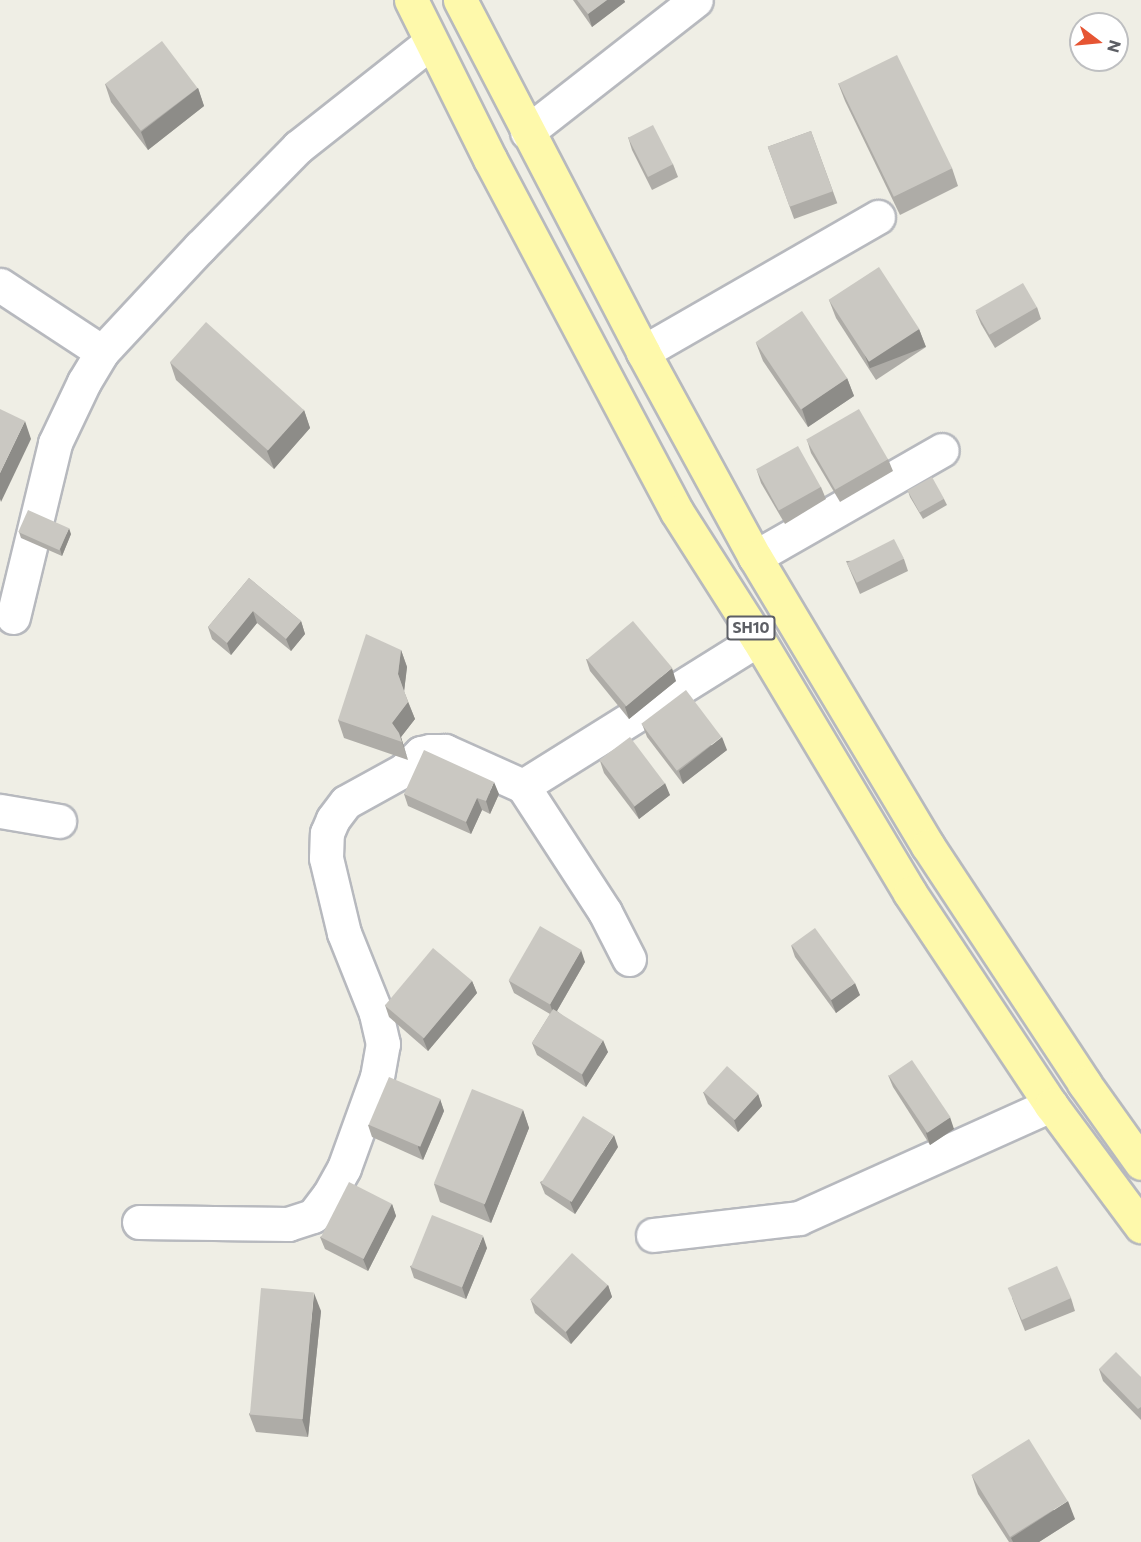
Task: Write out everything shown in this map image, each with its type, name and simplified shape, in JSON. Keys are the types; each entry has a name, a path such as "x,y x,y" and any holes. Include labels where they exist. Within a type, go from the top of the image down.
{"main road":[{"name":"SH10","path":"411,0 601,372 676,512 758,639 910,893 1051,1104 1141,1226"},
{"name":"SH10","path":"460,0 642,352 755,556 928,846 1084,1083 1141,1162"}],"street":[{"path":"527,132 696,0"},
{"path":"13,616 55,443 84,382 102,352 297,147 431,42"},
{"path":"642,352 878,217"},
{"path":"0,285 102,352"},
{"path":"755,556 942,450"},
{"path":"523,786 758,639"},
{"path":"139,1222 288,1224 313,1216 329,1195 344,1168 377,1077 383,1044 376,1013 344,933 326,858 327,833 333,819 346,802 404,770 421,753 445,751 523,786 605,912 629,959"},
{"path":"0,811 59,821"},
{"path":"653,1235 799,1218 1051,1104"}],"building":[{"path":"577,0 607,0 588,14"},
{"path":"162,41 198,88 141,131 105,84"},
{"path":"897,55 952,168 894,197 839,83"},
{"path":"653,125 673,164 648,177 628,138"},
{"path":"811,131 833,191 790,207 768,147"},
{"path":"879,267 919,329 869,362 829,300"},
{"path":"1023,283 1037,307 989,335 975,311"},
{"path":"802,311 847,378 801,409 756,342"},
{"path":"206,322 304,410 268,450 170,362"},
{"path":"0,409 25,421 0,473"},
{"path":"859,409 888,459 835,490 806,440"},
{"path":"798,446 821,487 779,510 756,469"},
{"path":"932,477 944,499 920,512 908,491"},
{"path":"28,510 69,528 59,550 18,532"},
{"path":"894,539 904,559 857,583 847,563"},
{"path":"249,578 301,621 286,639 253,611 227,643 208,627"},
{"path":"633,621 672,668 626,706 587,660"},
{"path":"366,634 401,650 398,674 408,702 392,723 402,742 338,720"},
{"path":"686,690 722,737 677,771 641,724"},
{"path":"630,737 665,783 635,806 600,760"},
{"path":"424,750 494,782 486,801 477,798 466,822 404,794"},
{"path":"540,926 582,950 550,1005 509,981"},
{"path":"815,928 855,983 832,1000 792,945"},
{"path":"433,948 472,981 424,1038 385,1005"},
{"path":"553,1009 603,1040 582,1074 532,1043"},
{"path":"912,1060 951,1117 927,1133 889,1076"},
{"path":"727,1066 758,1094 735,1120 704,1092"},
{"path":"389,1077 441,1099 420,1147 369,1125"},
{"path":"472,1089 523,1110 485,1204 434,1184"},
{"path":"583,1116 614,1135 572,1202 541,1183"},
{"path":"349,1182 392,1204 364,1259 321,1237"},
{"path":"432,1215 483,1236 462,1288 411,1267"},
{"path":"572,1253 608,1285 566,1332 530,1300"},
{"path":"1057,1266 1071,1298 1022,1320 1008,1288"},
{"path":"261,1288 314,1293 303,1419 250,1415"},
{"path":"1116,1352 1141,1377 1141,1407 1138,1409 1099,1369"},
{"path":"1029,1439 1068,1501 1010,1537 971,1475"}]}
